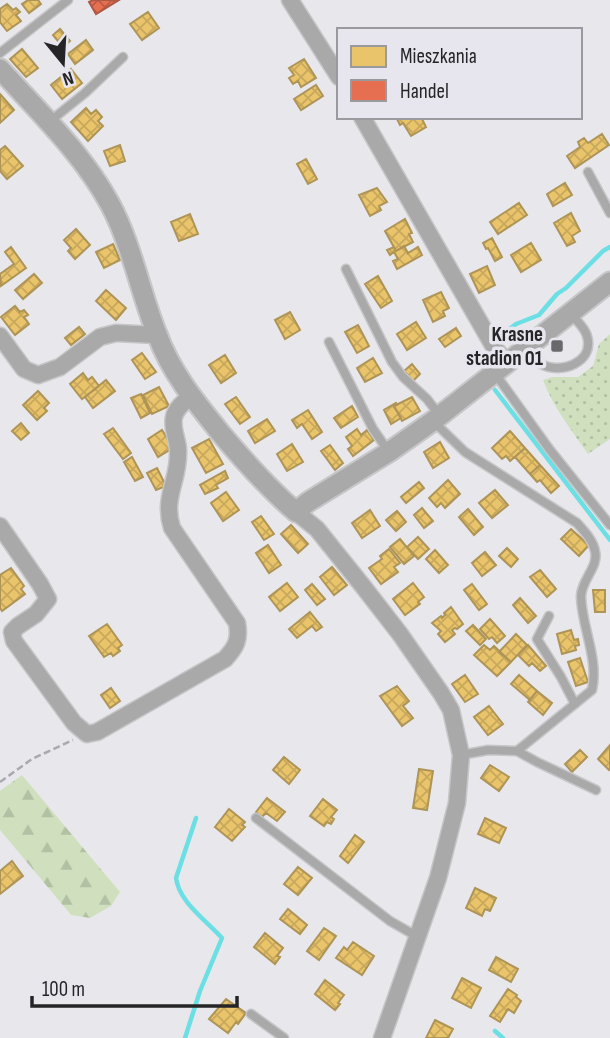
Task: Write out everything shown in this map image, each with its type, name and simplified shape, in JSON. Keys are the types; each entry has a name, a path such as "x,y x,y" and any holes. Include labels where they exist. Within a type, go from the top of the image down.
{"street":[{"path":"290,0 337,74"},
{"path":"0,69 94,177 111,206 157,335 191,396 259,478 317,529 400,634 451,710 461,755 457,803 438,878 382,1038"},
{"path":"363,119 494,347 501,369"},
{"path":"296,512 437,419 610,282"},
{"path":"0,336 24,369 38,375 60,367 100,337 116,333 157,335"},
{"path":"0,526 40,583 48,599 36,614 12,632 14,641 74,723 87,734 97,732 225,659 234,650 237,641 237,623 172,528 168,515 178,450 173,418 177,408 191,396"}],"lane":[{"path":"0,53 68,0"},
{"path":"48,122 85,93 123,57"},
{"path":"588,172 610,213"},
{"path":"346,269 392,362 402,377 427,399 437,419 465,452 577,523 595,549 596,561 581,594 593,661 592,690 517,751"},
{"path":"525,349 541,364 552,367 572,366 583,359 587,352 587,336 570,314"},
{"path":"329,342 373,429 389,452"},
{"path":"501,369 550,450 610,526"},
{"path":"548,616 537,639 575,704"},
{"path":"461,755 488,750 517,751 596,790"},
{"path":"256,818 390,921 418,937"},
{"path":"251,1014 284,1038"}],"path":[{"path":"0,782 33,759 87,734"}],"green space":[{"path":"610,334 610,439 588,454 557,409 543,380 552,377 578,377 593,366 599,344"},
{"path":"22,775 120,892 111,906 90,918 71,915 0,830 0,791"}],"building: Mieszkania":[{"path":"28,0 38,0 41,4 29,13 22,4"},
{"path":"7,4 20,12 16,15 21,21 7,31 0,22 0,9"},
{"path":"148,12 159,28 142,40 130,24"},
{"path":"60,29 70,41 63,47 53,35"},
{"path":"86,40 93,50 75,64 68,54"},
{"path":"22,49 38,68 26,77 10,59"},
{"path":"304,59 316,78 301,87 298,81 293,84 289,78 294,75 289,68"},
{"path":"71,69 82,83 62,99 51,85"},
{"path":"316,85 323,96 301,110 294,99"},
{"path":"0,94 14,110 0,123"},
{"path":"86,108 91,114 96,110 102,117 98,121 103,126 88,141 71,122"},
{"path":"397,119 422,119 426,127 411,136 403,123 400,125"},
{"path":"602,134 609,145 575,168 567,156 580,147 578,142 584,138 588,143"},
{"path":"120,145 125,161 110,166 104,151"},
{"path":"5,146 23,166 7,179 0,171 0,150"},
{"path":"306,159 317,179 308,184 297,164"},
{"path":"565,183 572,195 553,206 547,194"},
{"path":"377,188 387,202 379,206 381,210 370,216 359,195"},
{"path":"519,203 527,215 498,234 490,222"},
{"path":"571,213 580,231 572,236 575,242 567,246 554,223"},
{"path":"190,214 198,234 179,241 171,222"},
{"path":"405,219 413,242 396,251 385,231"},
{"path":"76,229 90,245 75,259 64,240"},
{"path":"492,238 502,257 495,261 483,243"},
{"path":"531,243 541,260 521,272 511,255"},
{"path":"113,244 120,260 104,268 96,252"},
{"path":"404,246 408,253 418,247 422,255 397,269 393,261 398,259 394,252 390,255 387,250 394,247 396,251"},
{"path":"11,247 26,268 1,286 0,274 14,264 5,252"},
{"path":"487,266 495,285 479,293 470,274"},
{"path":"34,274 42,283 23,299 15,290"},
{"path":"378,276 392,301 381,308 365,284"},
{"path":"106,290 126,308 116,320 96,301"},
{"path":"441,292 449,308 443,311 445,316 433,322 423,300"},
{"path":"15,306 28,315 24,317 29,324 15,335 1,317"},
{"path":"290,312 300,330 285,339 275,320"},
{"path":"416,322 426,338 407,350 397,334"},
{"path":"358,325 369,346 357,353 345,332"},
{"path":"79,327 85,334 71,345 65,338"},
{"path":"456,328 461,336 445,347 439,339"},
{"path":"142,353 156,372 145,379 132,360"},
{"path":"225,355 236,373 221,383 209,365"},
{"path":"373,358 382,373 365,382 357,368"},
{"path":"412,364 420,374 413,381 404,371"},
{"path":"83,373 88,380 92,377 99,386 82,399 70,384"},
{"path":"106,380 115,391 93,408 85,397"},
{"path":"159,387 169,406 152,414 143,395"},
{"path":"38,391 49,403 44,408 47,411 37,420 23,405"},
{"path":"141,394 150,413 141,418 131,398"},
{"path":"236,397 250,417 240,424 225,404"},
{"path":"412,397 420,411 402,421 394,406"},
{"path":"396,403 394,406 401,418 391,424 384,410"},
{"path":"352,406 358,417 341,428 334,418"},
{"path":"308,410 322,432 312,439 302,424 297,428 292,420"},
{"path":"267,419 275,431 255,443 248,431"},
{"path":"21,423 29,433 21,440 12,431"},
{"path":"113,428 131,453 123,459 104,434"},
{"path":"357,429 361,435 367,430 374,440 353,456 348,449 352,446 346,437"},
{"path":"162,430 173,448 158,457 148,439"},
{"path":"510,431 525,448 510,461 506,456 502,459 492,448"},
{"path":"209,439 223,464 206,473 192,448"},
{"path":"440,442 449,458 433,468 424,452"},
{"path":"292,444 303,462 287,471 277,454"},
{"path":"330,445 343,463 335,470 321,451"},
{"path":"525,448 540,465 530,474 515,457"},
{"path":"132,457 143,477 135,481 124,462"},
{"path":"540,465 559,486 551,493 540,480 537,482 530,474"},
{"path":"157,468 166,486 156,490 147,473"},
{"path":"225,471 228,478 216,485 218,488 205,494 200,485"},
{"path":"448,480 460,494 445,508 441,503 437,507 429,498"},
{"path":"419,482 424,488 406,503 401,497"},
{"path":"495,490 508,505 492,518 479,503"},
{"path":"226,492 239,510 223,521 211,503"},
{"path":"422,508 433,521 424,528 414,515"},
{"path":"468,509 483,527 474,535 459,517"},
{"path":"370,510 380,526 362,538 352,523"},
{"path":"397,511 406,522 396,531 386,520"},
{"path":"261,516 274,534 264,540 252,522"},
{"path":"291,525 308,544 298,553 281,534"},
{"path":"571,529 589,545 579,556 561,539"},
{"path":"418,537 429,549 418,559 407,547"},
{"path":"400,539 414,556 404,564 390,547"},
{"path":"268,545 281,565 269,573 256,553"},
{"path":"507,548 518,559 511,567 499,556"},
{"path":"389,549 400,563 394,567 398,572 381,584 369,568 382,559 380,556"},
{"path":"435,550 448,565 439,573 426,559"},
{"path":"485,552 496,565 482,576 472,563"},
{"path":"332,567 347,585 334,595 320,577"},
{"path":"11,568 24,586 21,589 25,594 2,611 0,575"},
{"path":"540,570 556,589 547,597 530,577"},
{"path":"287,583 298,597 280,611 269,597"},
{"path":"413,583 424,597 418,602 420,604 405,615 393,599"},
{"path":"312,584 325,599 317,605 305,590"},
{"path":"472,584 487,604 479,610 464,590"},
{"path":"593,590 605,590 605,612 595,612"},
{"path":"520,598 536,616 528,623 513,605"},
{"path":"451,607 463,624 452,630 455,634 445,642 438,634 441,631 432,623 441,616 442,618"},
{"path":"310,612 322,627 316,631 312,626 297,638 289,629"},
{"path":"490,619 505,636 497,643 480,629"},
{"path":"107,624 122,645 118,648 120,651 113,656 111,653 104,657 89,636"},
{"path":"473,625 486,639 480,645 466,631"},
{"path":"571,630 579,645 575,646 576,650 562,654 557,634"},
{"path":"516,634 527,645 511,662 499,652"},
{"path":"484,645 490,650 494,646 511,662 497,676 474,655"},
{"path":"528,645 546,666 540,671 532,663 529,666 518,655"},
{"path":"580,658 588,682 576,686 568,662"},
{"path":"465,675 478,694 465,702 452,684"},
{"path":"519,675 537,691 530,700 511,684"},
{"path":"397,686 409,701 403,706 413,718 402,726 380,696"},
{"path":"111,688 120,701 110,708 101,695"},
{"path":"537,691 552,703 543,715 528,702"},
{"path":"489,706 503,724 488,735 474,717"},
{"path":"610,745 610,769 609,770 598,759"},
{"path":"580,750 587,757 572,772 565,764"},
{"path":"284,757 300,770 289,784 273,770"},
{"path":"490,765 509,777 499,791 481,778"},
{"path":"419,769 433,771 427,810 413,808"},
{"path":"267,798 285,812 277,821 266,813 262,817 256,812"},
{"path":"323,799 337,810 331,817 334,819 331,824 327,822 324,826 310,816"},
{"path":"229,809 245,822 242,825 245,827 232,841 215,827"},
{"path":"485,818 506,828 499,843 478,834"},
{"path":"355,835 364,842 348,863 340,856"},
{"path":"12,861 23,876 0,894 0,871"},
{"path":"298,867 312,878 298,895 284,884"},
{"path":"475,888 496,898 490,911 485,909 482,916 466,908"},
{"path":"288,909 307,925 300,934 280,919"},
{"path":"324,928 336,936 319,960 307,951"},
{"path":"265,933 283,948 275,964 254,947"},
{"path":"353,942 374,956 362,975 336,958 344,947 347,950"},
{"path":"496,957 518,969 511,982 489,970"},
{"path":"462,978 481,988 471,1008 452,998"},
{"path":"325,980 344,995 335,1010 315,994"},
{"path":"508,989 521,1001 514,1013 508,1009 500,1022 490,1016"},
{"path":"226,999 246,1013 228,1033 209,1019"},
{"path":"435,1020 453,1029 448,1038 426,1038"}],"building: Handel":[{"path":"119,0 96,14 89,2"}],"waterway":[{"path":"499,337 516,324 539,315 557,294 610,247"},
{"path":"485,354 485,367"},
{"path":"495,390 610,540"},
{"path":"185,1038 200,991 222,938 188,903 176,878 196,818"},
{"path":"495,1031 503,1038"}],"place":[{"name":"Krasne stadion 01","path":"557,346"}]}
